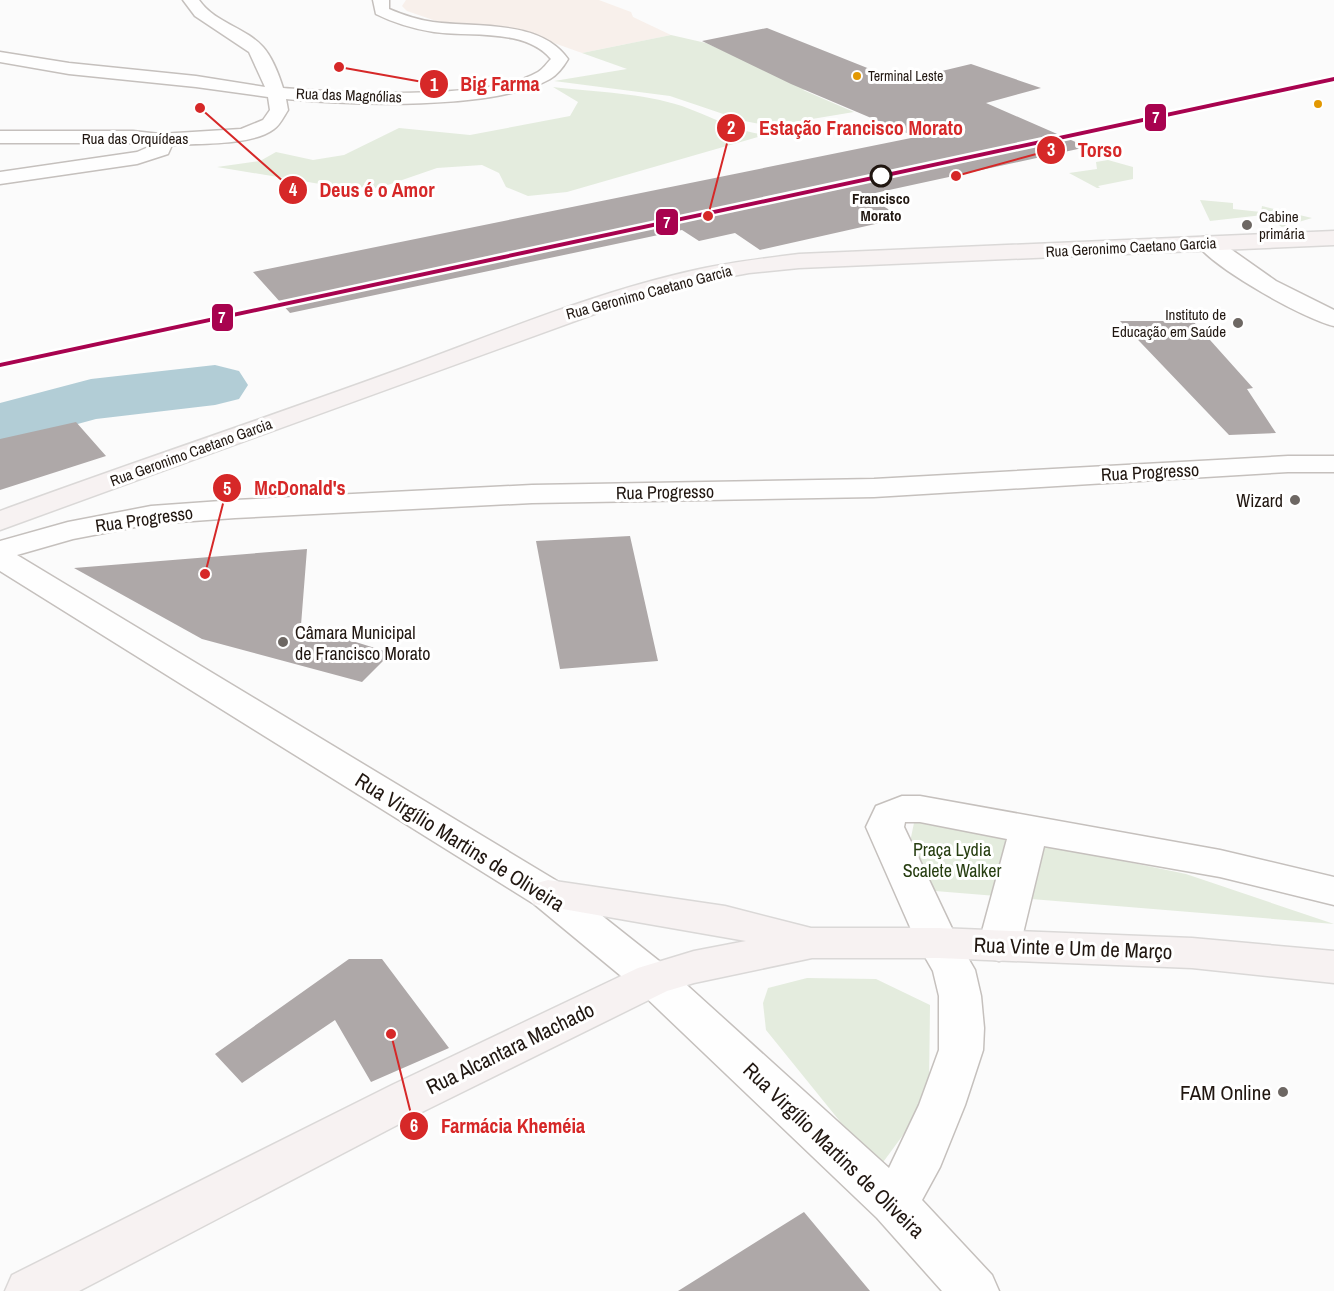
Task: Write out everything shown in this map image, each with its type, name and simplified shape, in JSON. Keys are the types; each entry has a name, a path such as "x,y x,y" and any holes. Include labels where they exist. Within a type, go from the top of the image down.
{"main road":[{"name":"Rua Geronimo Caetano Garcia","path":"0,521 412,373 573,312 641,291 738,268 799,261 1334,238"},
{"path":"548,894 725,921 812,943"},
{"name":"Rua Vinte e Um de Março","path":"812,943 938,943 1192,953 1334,967"},
{"name":"Rua Alcantara Machado","path":"30,1291 408,1098 653,979 694,967 812,943"}],"street":[{"path":"191,0 200,13 256,49 272,76 276,93"},
{"name":"Rua das Magnólias","path":"0,57 101,74 187,80 276,93 400,97 447,96 526,85 558,67 560,59 556,52 536,40 410,22 381,11 381,0"},
{"name":"Rua das Orquídeas","path":"0,137 133,137 160,140 241,135 260,130 270,124 279,110 276,93"},
{"path":"0,178 145,156 161,150 163,145 160,140"},
{"path":"1207,243 1263,285 1334,319"},
{"name":"Rua Progresso","path":"0,551 68,531 152,515 235,509 532,494 874,488 1288,464 1334,465"},
{"name":"Rua Virgílio Martins de Oliveira","path":"0,558 548,894 653,979 894,1203 974,1291"},
{"path":"894,1203 916,1167 942,1105 961,1050 960,996 954,970 938,943 885,827 889,814 902,809 920,809 1197,859 1288,878 1334,891"},
{"path":"999,945 1029,830"}],"shaded area":[{"path":"406,0 599,0 631,12 633,17 671,35 582,53 537,37 474,25 442,23 407,11 402,6"}],"green space":[{"path":"671,35 706,43 854,112 766,125 744,121 670,96 554,81 627,69 582,53"},
{"path":"553,87 667,102 733,127 765,135 567,192 528,196 506,187 499,173 482,165 437,168 379,188 338,187 217,167 260,161 276,152 313,160 344,155 399,128 470,135 570,116 578,102"},
{"path":"1108,160 1133,167 1133,179 1097,188 1069,173 1097,169 1096,162"},
{"path":"1200,200 1233,203 1233,209 1261,212 1262,206 1312,218 1282,227 1263,215 1210,221"},
{"name":"Praça Lydia Scalete Walker","path":"915,818 1186,874 1334,924 935,891 907,857"},
{"path":"807,978 876,979 930,1005 929,1085 906,1131 881,1165 855,1140 766,1030 763,1003 768,988"}],"building":[{"path":"767,28 900,81 971,64 1041,88 986,103 1087,147 866,195 902,218 760,250 735,233 699,241 682,230 290,313 253,272 916,137 791,84 702,41"},
{"path":"1120,321 1193,321 1253,388 1247,389 1276,433 1229,435"},
{"path":"76,422 106,456 0,490 0,439"},
{"path":"630,536 658,661 560,669 536,541"},
{"path":"307,549 301,625 391,653 362,682 202,639 74,568"},
{"path":"349,959 382,959 449,1048 371,1082 335,1020 242,1083 215,1054"},
{"path":"804,1212 870,1291 678,1291"}],"waterway":[{"path":"0,424 91,399 215,385"}],"transit line":[{"name":"7","path":"0,365 1334,79"}],"place":[{"name":"Big Farma","path":"339,67"},
{"name":"Terminal Leste","path":"857,76"},
{"name":"Deus é o Amor","path":"200,108"},
{"name":"Francisco Morato","path":"881,176"},
{"name":"Torso","path":"956,176"},
{"name":"Estação Francisco Morato","path":"708,216"},
{"name":"Cabine primária","path":"1247,225"},
{"name":"Instituto de Educação em Saúde","path":"1238,323"},
{"name":"Wizard","path":"1295,500"},
{"name":"McDonald's","path":"205,574"},
{"name":"Câmara Municipal de Francisco Morato","path":"283,642"},
{"name":"Farmácia Kheméia","path":"391,1034"},
{"name":"FAM Online","path":"1283,1092"}]}
